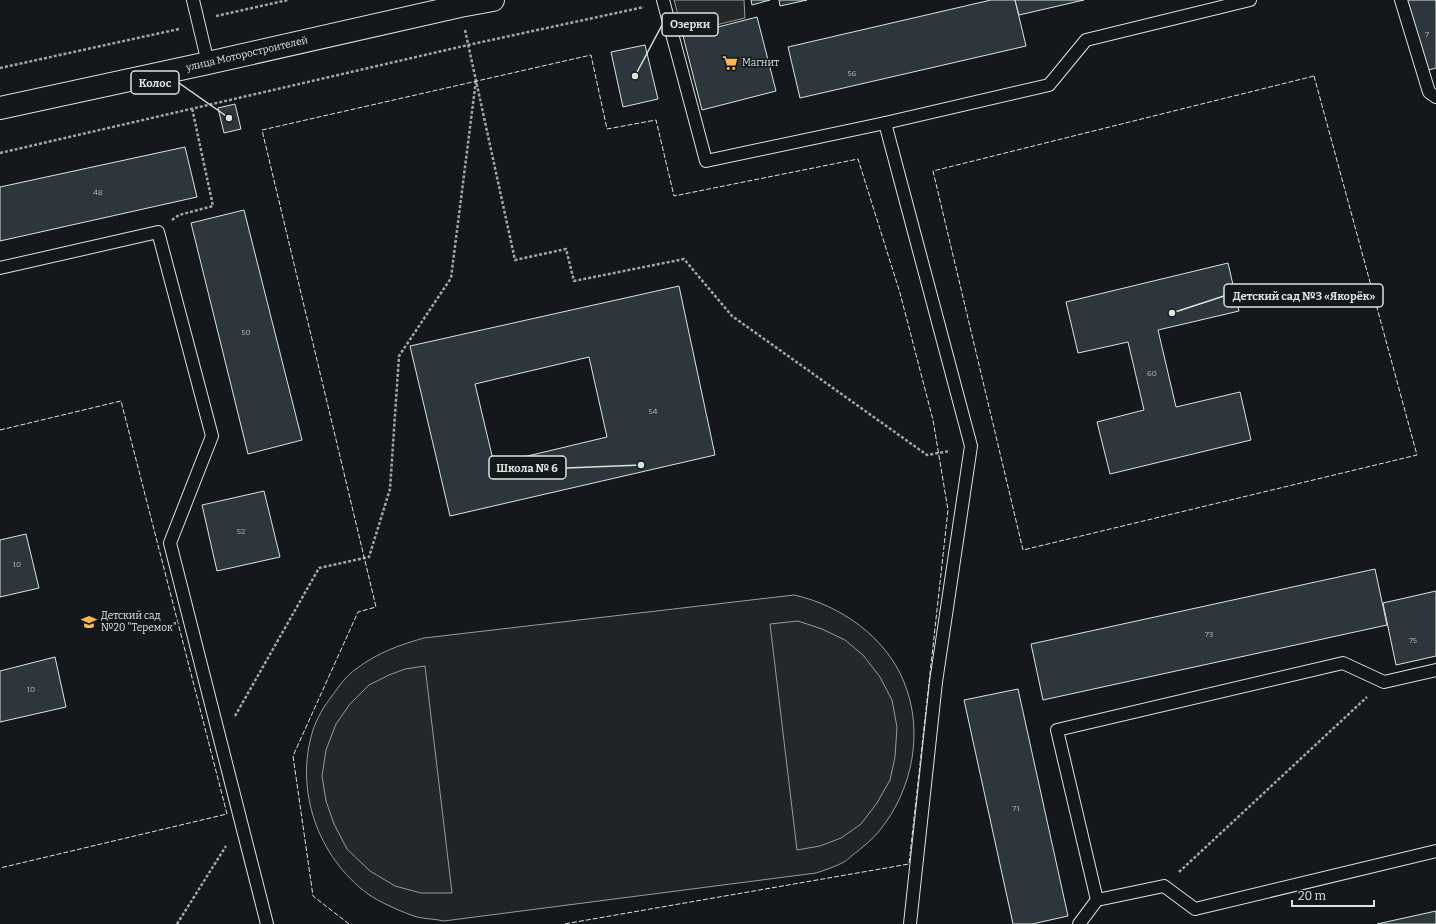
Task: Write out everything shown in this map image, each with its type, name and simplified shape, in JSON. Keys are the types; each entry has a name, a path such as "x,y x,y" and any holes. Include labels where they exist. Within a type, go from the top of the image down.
{"street":[{"name":"улица Моторостроителей","path":"0,108 490,0"}],"lane":[{"path":"193,0 208,63"},
{"path":"663,1 706,161 885,123 1050,85 1086,40 1250,0"},
{"path":"1402,0 1429,92 1436,97"},
{"path":"885,123 971,446 936,682 910,924"},
{"path":"0,268 158,232 212,436 170,543 267,924"},
{"path":"1097,900 1057,730 1343,663 1384,682 1436,670"},
{"path":"1079,924 1097,900 1164,886 1195,909 1436,851"}],"path":[{"path":"0,68 288,0"},
{"path":"0,153 663,1"},
{"path":"468,45 515,260 566,249 574,281 684,260 732,316 927,455 971,446"},
{"path":"234,718 319,568 368,557 390,489 399,356 451,278 476,80"},
{"path":"158,232 178,214 213,206 192,108"},
{"path":"1164,886 1384,682"},
{"path":"177,924 241,822"}],"shaded area":[{"path":"674,0 744,0 745,18 683,33"},
{"path":"794,595 828,606 860,625 886,651 896,666 904,682 910,701 914,740 912,759 900,796 891,814 878,833 844,862 816,873 444,921 417,917 405,913 368,894 351,879 336,861 324,842 315,821 309,799 307,776 308,753 313,730 324,708 346,678 364,663 380,654 424,638"},
{"path":"798,621 822,629 845,640 863,655 880,677 892,700 897,727 895,757 890,780 877,803 861,824 841,838 820,846 797,850 770,624"},
{"path":"425,666 452,893 421,893 395,886 370,871 347,849 334,824 326,801 322,776 326,750 336,724 350,704 369,685 405,669"}],"building":[{"path":"751,0 770,0 752,5"},
{"path":"779,0 807,0 780,6"},
{"path":"991,0 1015,0 1026,46 800,98 788,47"},
{"path":"1015,0 1084,0 1019,15"},
{"path":"1406,0 1436,0 1436,68 1428,70"},
{"name":"Магнит","path":"757,17 776,91 702,110 683,36"},
{"path":"645,45 658,99 623,107 611,52"},
{"path":"235,104 241,129 224,133 218,108"},
{"path":"185,147 197,197 0,241 0,187"},
{"path":"244,210 302,440 248,454 191,223"},
{"path":"1228,263 1239,311 1158,330 1176,407 1240,392 1251,440 1110,474 1097,422 1144,410 1128,342 1078,353 1066,302"},
{"path":"679,286 715,455 450,516 410,346","holes":["589,357 607,437 494,464 475,384"]},
{"path":"264,491 280,557 217,571 202,505"},
{"path":"26,534 39,588 0,597 0,540"},
{"path":"1375,569 1387,625 1043,700 1031,644"},
{"path":"1436,591 1436,656 1396,665 1383,603"},
{"path":"55,657 66,707 0,722 0,671"},
{"path":"1018,689 1068,916 1032,924 1013,924 964,700"},
{"path":"1436,911 1436,924 1377,924"}],"fence":[{"path":"349,924 313,896 293,756 358,612 376,607 262,130 591,55 607,129 656,120 674,196 858,159 900,293 933,420 948,510 909,864 564,924"},
{"path":"1314,76 1417,455 1023,550 933,171 1314,76"},
{"path":"0,430 121,401 227,814 0,868"}],"place":[{"name":"Магнит","path":"730,63"},
{"name":"Озерки","path":"635,76"},
{"name":"Колос","path":"229,118"},
{"name":"Детский сад №3 «Якорёк»","path":"1172,313"},
{"name":"Школа № 6","path":"641,465"},
{"name":"Детский сад №20 \"Теремок\"","path":"89,622"}]}
